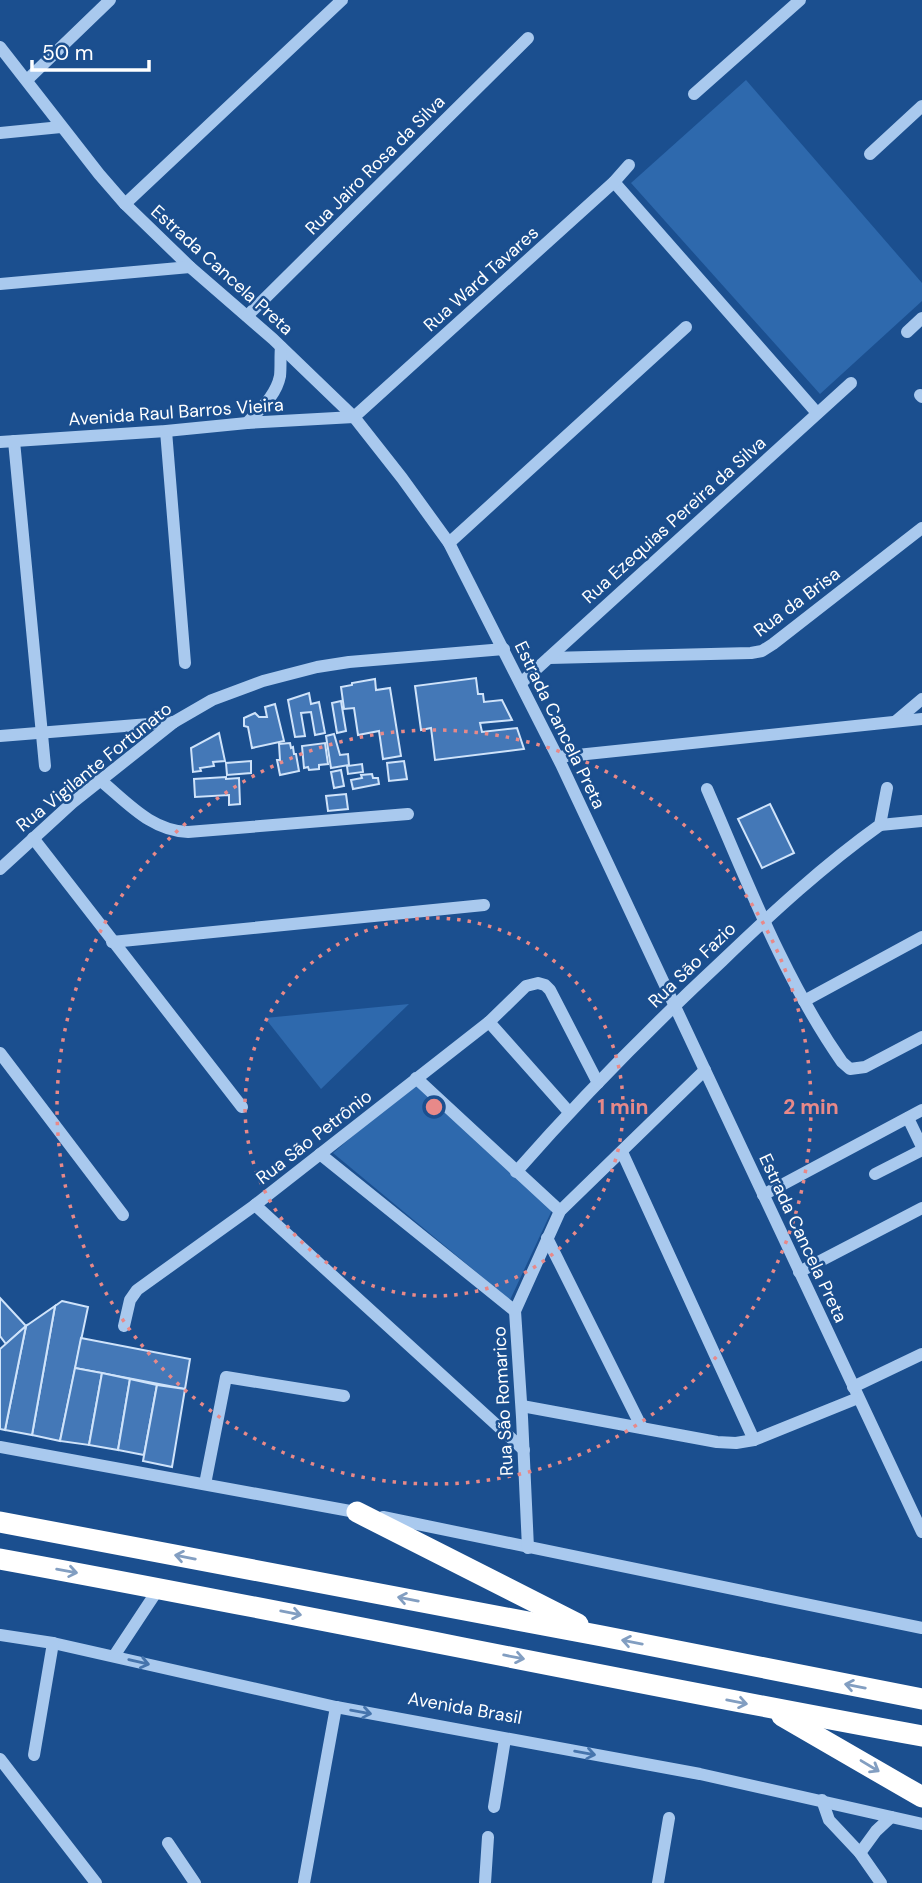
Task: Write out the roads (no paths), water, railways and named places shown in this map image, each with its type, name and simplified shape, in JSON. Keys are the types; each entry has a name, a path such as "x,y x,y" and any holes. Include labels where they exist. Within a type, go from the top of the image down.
{"highway":[{"path":"357,1512 602,1636"},
{"path":"0,1522 922,1699"},
{"path":"0,1559 922,1736"},
{"path":"768,1708 922,1797"}],"street":[{"path":"27,80 110,0"},
{"path":"125,204 342,0"},
{"path":"694,94 800,0"},
{"name":"Rua Jairo Rosa da Silva","path":"247,316 528,38"},
{"name":"Estrada Cancela Preta","path":"0,47 61,127 125,204 190,267 281,346 354,417 397,470 449,543 558,757 922,1532"},
{"path":"870,154 922,106"},
{"path":"0,133 61,127"},
{"name":"Rua Ward Tavares","path":"354,417 614,182 629,165"},
{"path":"614,182 817,413"},
{"path":"0,284 190,267"},
{"path":"907,332 922,318"},
{"path":"449,543 686,327"},
{"path":"247,423 269,400 276,387 280,376 281,346"},
{"name":"Rua Ezequias Pereira da Silva","path":"521,683 851,383"},
{"name":"Avenida Raul Barros Vieira","path":"0,442 354,417"},
{"path":"166,431 185,663"},
{"path":"14,441 45,766"},
{"name":"Rua da Brisa","path":"549,657 762,651 774,645 922,528"},
{"name":"Rua Vigilante Fortunato","path":"0,869 100,780 174,722 212,700 263,681 317,667 504,649"},
{"path":"895,722 922,699"},
{"path":"558,757 922,719"},
{"path":"0,736 174,722"},
{"path":"100,780 152,822 176,832 408,814"},
{"path":"887,788 880,825 922,821"},
{"path":"707,789 764,921 804,1001 838,1056 850,1069 865,1068 922,1037"},
{"name":"Rua São Fazio","path":"516,1172 569,1112 674,1006 764,921 880,825"},
{"path":"33,838 242,1107"},
{"path":"112,942 484,905"},
{"path":"804,1001 922,937"},
{"name":"Rua São Petrônio","path":"124,1326 130,1300 137,1290 255,1205 489,1022 526,986 538,983 550,990 597,1083"},
{"path":"489,1022 569,1112"},
{"path":"0,1054 123,1215"},
{"name":"Rua São Romarico","path":"528,1548 515,1311 560,1211 705,1070"},
{"path":"416,1078 560,1211"},
{"path":"763,1195 922,1110"},
{"path":"875,1174 922,1149 908,1118"},
{"path":"622,1152 754,1440"},
{"path":"320,1154 515,1311"},
{"path":"255,1205 524,1450"},
{"path":"799,1272 922,1208"},
{"path":"547,1238 642,1428"},
{"path":"522,1406 717,1442 736,1443 754,1440 855,1392 922,1354"},
{"path":"205,1485 226,1377 344,1396"},
{"path":"0,1447 357,1512 922,1628"},
{"path":"114,1656 159,1588"},
{"name":"Avenida Brasil","path":"0,1634 114,1656 336,1707 700,1774 922,1824"},
{"path":"34,1755 53,1643"},
{"path":"304,1883 336,1707"},
{"path":"494,1807 505,1738"},
{"path":"0,1759 96,1883"},
{"path":"822,1800 829,1821 860,1853 881,1883"},
{"path":"860,1853 876,1831 891,1817"},
{"path":"658,1883 669,1818"},
{"path":"485,1883 488,1837"},
{"path":"168,1843 195,1883"}]}
